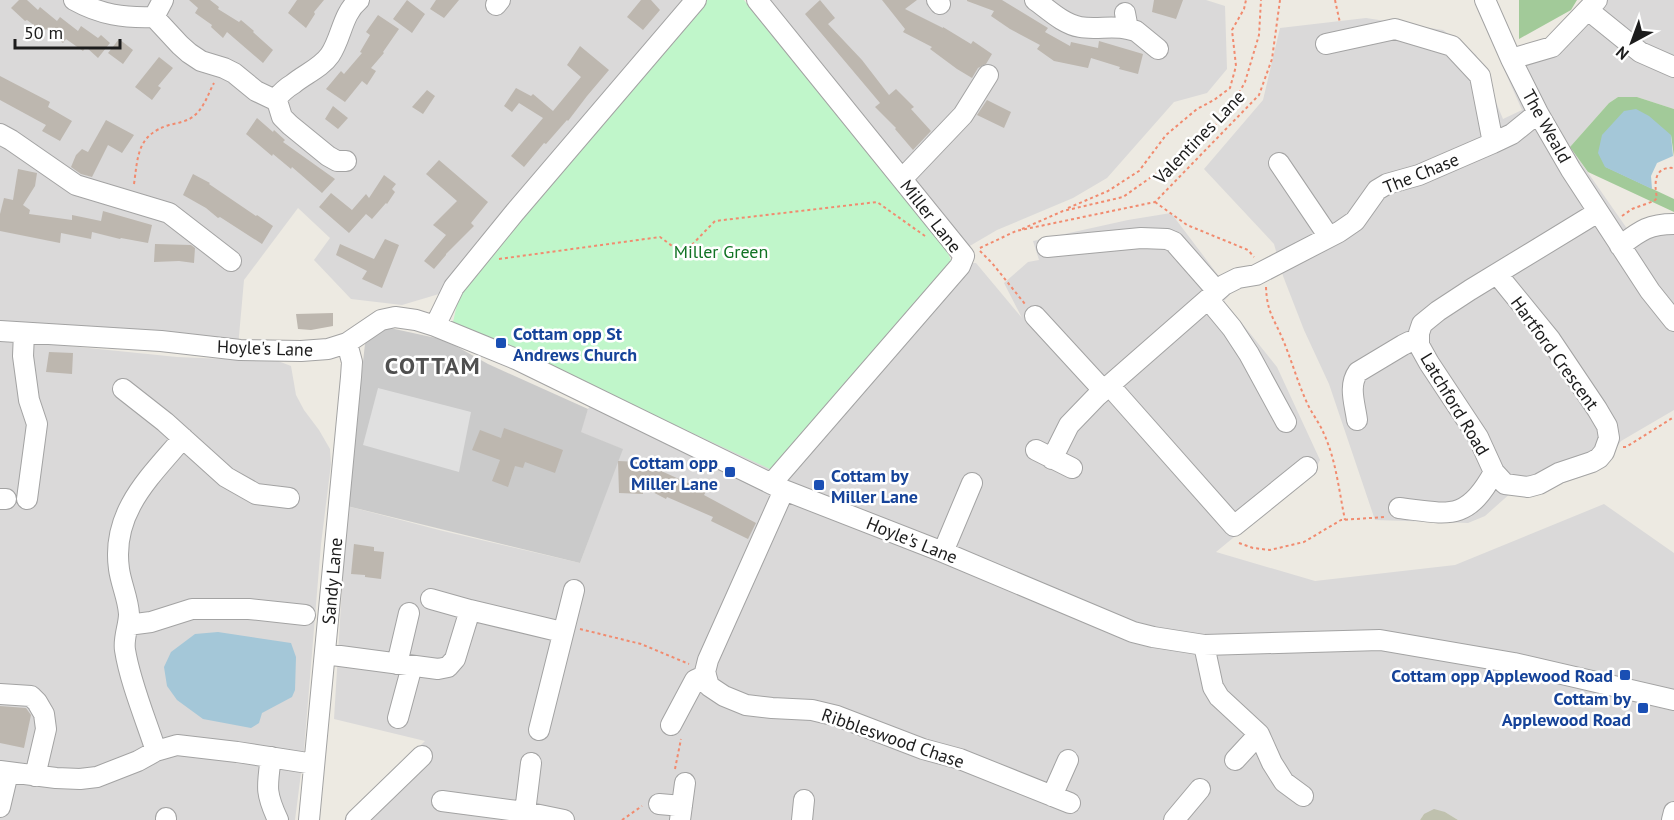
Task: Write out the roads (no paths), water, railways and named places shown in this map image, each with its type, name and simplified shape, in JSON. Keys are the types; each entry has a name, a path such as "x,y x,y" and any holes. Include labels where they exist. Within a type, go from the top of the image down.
{"street":[{"path":"74,0 109,14 130,17 158,8 180,45 189,53 201,61 234,73 255,91 275,100 282,117 290,125 328,156 337,161 346,161"},
{"path":"275,100 290,85 319,67 330,56 338,42 347,14 359,0"},
{"path":"435,326 454,287 696,0"},
{"name":"Miller Lane","path":"757,0 964,256 960,266 777,487"},
{"path":"1035,0 1066,22 1081,27 1120,27 1127,21 1158,49"},
{"name":"The Weald","path":"1485,0 1510,59 1538,112 1620,246 1650,291 1674,321"},
{"path":"1510,59 1552,47 1592,5 1640,52 1674,66"},
{"path":"1335,42 1395,29 1452,46 1480,76 1493,143"},
{"path":"902,179 963,115 988,75"},
{"name":"The Chase","path":"1072,468 1044,454 1106,388 1224,285 1238,278 1256,275 1355,221 1377,190 1387,184 1419,175 1512,134 1538,112"},
{"path":"0,134 76,185 169,213 231,261"},
{"path":"1279,163 1329,237"},
{"name":"Latchford Road","path":"1396,512 1457,512 1479,496 1494,472 1478,437 1419,345 1422,324 1454,300 1497,274 1603,219"},
{"path":"1620,246 1645,228 1660,224 1674,224"},
{"path":"1047,248 1141,238 1167,238 1174,242 1213,295 1249,354 1286,422"},
{"name":"Hartford Crescent","path":"1494,472 1505,484 1528,488 1599,458 1609,438 1607,426 1598,409 1550,339 1497,274"},
{"path":"1035,316 1106,388 1234,526 1307,467"},
{"name":"Hoyle's Lane","path":"0,332 161,341 240,350 301,351 328,349 347,343 381,320 395,317 416,320 518,360 777,487 943,552 1133,632 1204,645 1380,640 1514,663 1674,700"},
{"path":"24,333 23,356 29,400 37,424 27,499"},
{"path":"1357,420 1352,385 1358,372 1403,345 1419,341"},
{"name":"Sandy Lane","path":"309,820 351,377 352,362 347,343"},
{"path":"123,389 226,477 256,494 289,498"},
{"path":"156,751 134,685 125,649 129,614 118,568 118,552 120,530 135,496 183,438"},
{"path":"943,552 972,483"},
{"path":"671,725 694,681 706,672 708,660 777,487"},
{"path":"538,730 574,590"},
{"path":"431,599 470,610 563,628"},
{"path":"128,625 151,622 192,609 249,609 305,615"},
{"path":"325,654 438,669 448,668 456,659 470,610"},
{"path":"398,718 409,613"},
{"path":"1204,645 1213,687 1219,697 1259,734 1272,763 1284,782 1303,796"},
{"name":"Ribbleswood Chase","path":"706,672 709,686 724,696 746,705 812,710 837,716 923,749 960,759 1061,800 1068,760"},
{"path":"0,694 31,696 44,714 46,729 34,776"},
{"path":"1235,760 1259,734"},
{"path":"0,807 4,772 80,779 97,777 138,761 156,751 177,745 314,764"},
{"path":"356,820 422,756"},
{"path":"271,757 268,794 278,820"},
{"path":"525,812 531,763"},
{"path":"659,804 681,813 680,775"},
{"path":"1174,820 1200,789"},
{"path":"802,820 804,800"},
{"path":"442,801 525,812 564,820"},
{"path":"1672,820 1674,812"}],"water":[{"path":"1636,109 1649,116 1671,135 1673,156 1657,163 1651,176 1652,189 1605,167 1598,153 1602,135 1624,111"},
{"path":"218,632 291,643 296,657 295,690 292,697 262,713 259,723 251,728 203,719 177,700 167,686 164,667 171,652 195,634"}],"place":[{"name":"Cottam opp St Andrews Church","path":"501,343"},
{"name":"Cottam opp Miller Lane","path":"730,472"},
{"name":"Cottam by Miller Lane","path":"819,485"},
{"name":"Cottam opp Applewood Road","path":"1625,675"},
{"name":"Cottam by Applewood Road","path":"1643,708"}],"district":[{"name":"COTTAM","path":"433,365"}],"park label":[{"name":"Miller Green","path":"721,251"}]}
